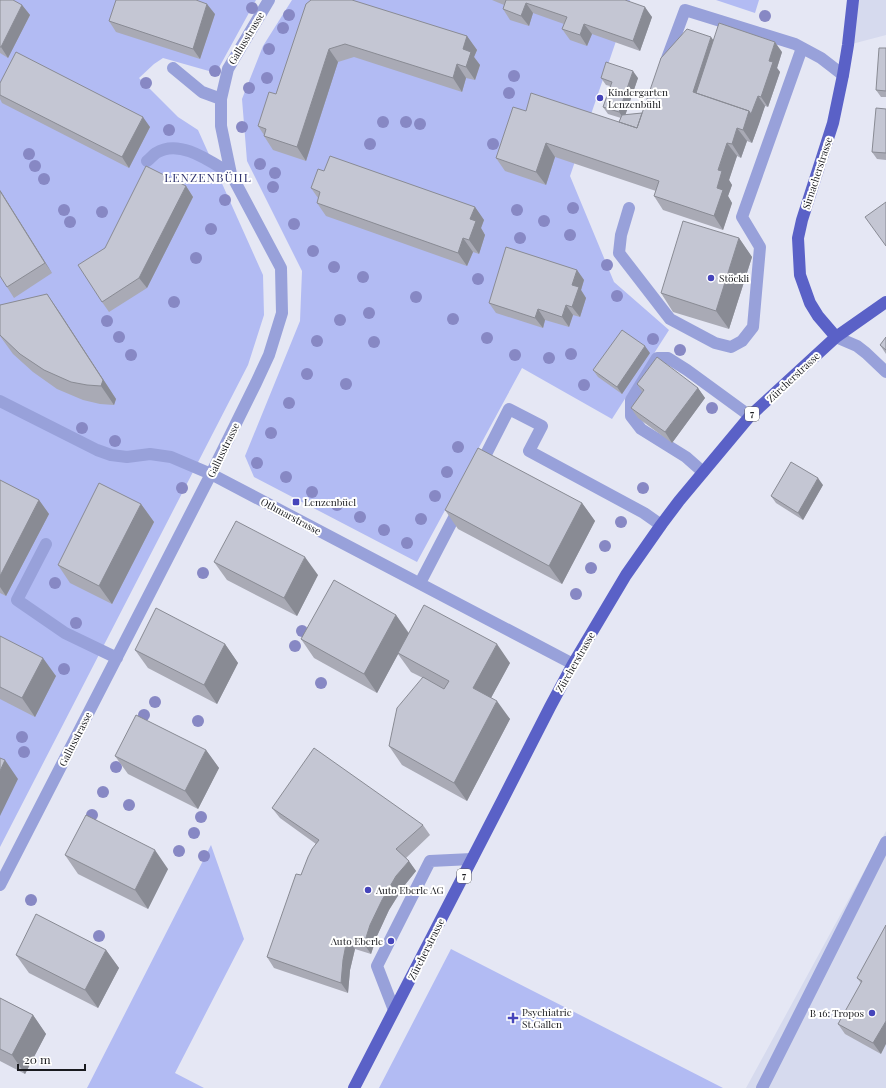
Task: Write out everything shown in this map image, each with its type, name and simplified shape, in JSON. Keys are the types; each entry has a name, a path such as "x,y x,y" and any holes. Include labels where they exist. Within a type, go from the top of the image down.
{"main road":[{"name":"Sirnacherstrasse","path":"836,337 818,316 810,303 800,275 798,238 802,220 832,123 843,75 853,0"},
{"name":"Zürcherstrasse","path":"354,1088 550,707 573,664 626,575 661,525 750,416 836,337 886,302"}],"street":[{"name":"Gallusstrasse","path":"0,885 211,474 269,355 282,313 281,268 230,174 221,126 221,99 228,69 269,0"},
{"path":"663,69 685,10 795,44 821,58 843,75"},
{"path":"630,208 621,235 620,253 670,319 715,343 731,347 742,341 753,327 760,247 742,216 802,48"},
{"path":"173,68 202,92 221,99"},
{"path":"147,161 156,153 166,149 184,149 202,156 230,174"},
{"path":"836,337 857,346 886,372"},
{"path":"703,472 686,457 641,429 631,416 631,400 657,358 668,358 750,416"},
{"name":"Othmarstrasse","path":"0,401 97,450 111,455 127,457 150,454 171,457 211,474 573,664"},
{"path":"477,473 509,409 542,426 529,451 644,513 661,525"},
{"path":"420,583 462,501"},
{"path":"46,544 17,600 65,633 117,658"},
{"path":"762,1088 886,842"},
{"path":"394,1010 377,966 430,861 472,859"}],"shaded area":[{"path":"0,0 256,0 216,73 163,58 139,78 178,117 198,130 263,275 264,315 248,365 0,847"},
{"path":"292,0 630,0 570,176 614,282 669,330 612,419 522,368 417,562 254,477 245,456 300,321 302,271 247,161 242,99 263,46"},
{"path":"716,0 759,0 755,13"},
{"path":"853,0 886,0 886,35 848,45"},
{"path":"886,831 886,1088 746,1088"},
{"path":"211,845 244,939 175,1073 204,1088 87,1088"},
{"name":"Psychiatrie St.Gallen","path":"451,949 723,1088 379,1088"}],"building":[{"path":"0,0 13,0 22,5 1,47 0,47"},
{"path":"116,0 196,0 207,4 193,49 109,21"},
{"path":"311,0 352,0 467,36 463,49 471,52 466,67 457,64 453,78 345,44 329,49 297,147 264,136 266,129 258,126 269,92 276,94 306,4"},
{"path":"506,0 625,0 645,7 633,41 584,24 580,35 562,29 567,17 526,3 521,16 503,9"},
{"path":"719,23 775,42 769,61 773,62 761,97 758,96 751,114 749,111 696,93"},
{"path":"687,29 711,37 693,92 749,111 743,130 737,128 732,144 727,143 718,170 722,171 717,188 723,190 714,216 654,196 659,181 546,143 536,172 496,158 513,107 526,111 531,93 637,128 661,58"},
{"path":"879,48 886,48 886,91 876,90"},
{"path":"16,52 143,117 122,157 0,95 0,83"},
{"path":"606,62 633,71 619,112 603,107 612,82 601,78"},
{"path":"876,108 886,109 886,153 872,152"},
{"path":"642,113 637,128 619,122 622,115"},
{"path":"330,156 475,207 470,219 476,221 469,240 463,238 458,253 317,203 320,192 311,188 318,169 324,171"},
{"path":"146,166 186,186 139,278 102,302 78,265 105,248"},
{"path":"0,191 45,263 7,287 0,276"},
{"path":"886,202 886,246 865,217"},
{"path":"683,221 739,238 716,311 661,293"},
{"path":"506,247 577,270 572,285 579,287 572,307 566,305 562,317 538,309 535,318 489,303"},
{"path":"47,294 103,380 101,386 71,382 44,370 20,354 0,335 0,305"},
{"path":"622,330 645,346 617,387 593,370"},
{"path":"886,337 886,350 880,345"},
{"path":"657,357 698,388 665,432 631,408 644,390 637,384"},
{"path":"478,448 582,503 549,566 445,510"},
{"path":"791,462 818,478 798,513 771,496"},
{"path":"0,480 39,500 0,576"},
{"path":"99,483 141,504 99,586 58,565"},
{"path":"236,521 305,557 284,598 214,562"},
{"path":"334,580 396,615 364,674 301,639"},
{"path":"424,605 497,644 473,688 497,701 454,783 389,746 397,708 423,677 444,689 449,681 398,653"},
{"path":"156,608 225,644 204,685 135,650"},
{"path":"0,636 43,658 22,698 0,687"},
{"path":"136,715 206,750 185,791 115,756"},
{"path":"314,748 423,825 396,849 409,861 396,876 382,900 370,925 364,944 347,939 341,983 267,957 296,874 301,875 312,849 319,840 272,808"},
{"path":"0,758 5,760 0,771"},
{"path":"86,815 155,850 135,890 65,855"},
{"path":"36,914 106,950 85,990 16,955"},
{"name":"B 16: Tropos","path":"886,925 886,1021 873,1043 838,1024 862,981 857,978"},
{"path":"0,998 33,1015 12,1055 0,1049"}],"place":[{"name":"Kindergarten Lenzenbühl","path":"600,98"},
{"name":"Stöckli","path":"711,278"},
{"name":"Lenzenbüel","path":"296,502"},
{"name":"Auto Eberle AG","path":"368,890"},
{"name":"Auto Eberle","path":"391,941"},
{"name":"B 16: Tropos","path":"872,1013"},
{"name":"Psychiatrie St.Gallen","path":"513,1018"}],"district":[{"name":"LENZENBÜHL","path":"208,178"}]}
